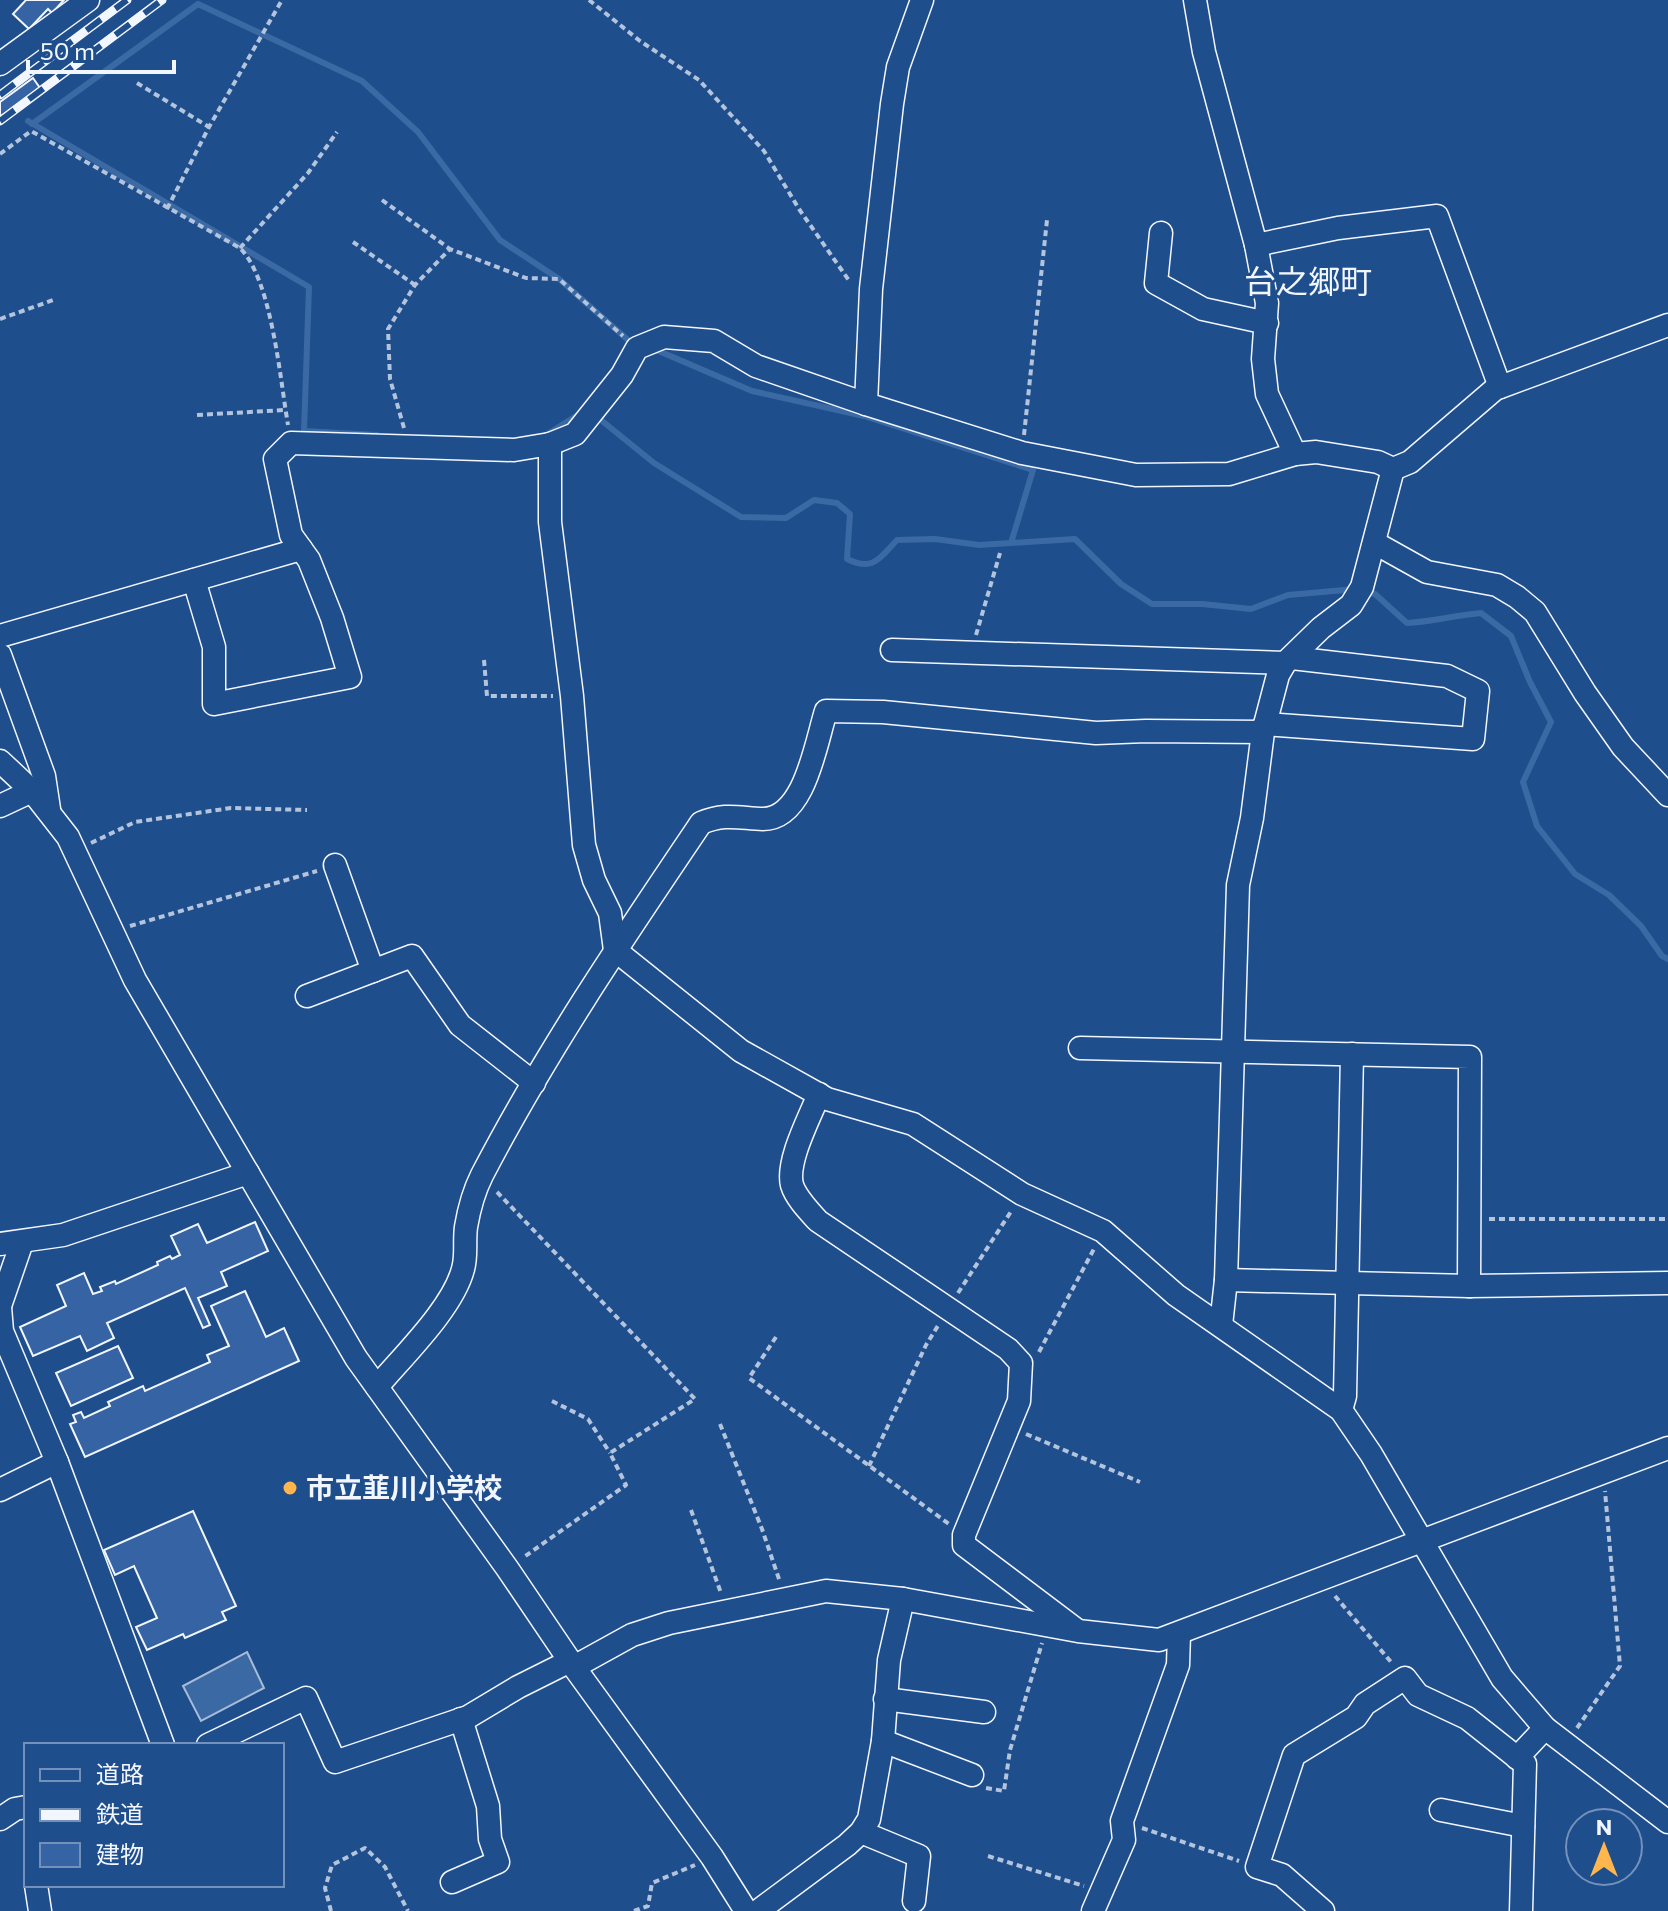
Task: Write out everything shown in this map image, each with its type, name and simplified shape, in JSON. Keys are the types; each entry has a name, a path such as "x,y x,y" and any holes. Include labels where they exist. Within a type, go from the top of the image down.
{"street":[{"path":"0,64 88,0"},
{"path":"866,404 871,297 892,104 898,67 922,0"},
{"path":"1195,0 1204,52 1256,245 1267,303 1263,359 1267,394 1295,454"},
{"path":"1256,245 1338,228 1437,216 1500,387"},
{"path":"1161,233 1156,283 1203,309 1267,323"},
{"path":"194,580 214,647 214,704 350,677 332,618 309,560 291,535 275,459 291,443 514,450 550,444 575,434 622,375 637,348 664,337 714,341 756,366 1022,453 1136,475 1229,474 1295,454 1316,452 1378,462 1393,469 1410,462 1500,387 1668,325"},
{"path":"550,444 550,522 572,696 584,845 594,880 610,913 615,950 741,1051 819,1094 913,1124 1022,1194 1103,1231 1176,1295 1341,1410 1502,1678 1545,1728 1668,1822"},
{"path":"1221,1325 1226,1280 1238,885 1252,818 1264,728 1278,675 1321,628 1351,605 1362,587 1393,469"},
{"path":"1375,543 1427,572 1497,585 1535,612 1623,747 1668,795"},
{"path":"0,636 301,549"},
{"path":"377,1387 443,1309 463,1270 466,1227 482,1176 615,950 701,823 718,816 769,819 784,812 798,799 826,711 883,712 1096,733 1264,728 1473,739 1478,691 1447,676 1288,661 892,650"},
{"path":"0,655 44,776 49,810"},
{"path":"0,761 49,810 75,850 135,980 356,1358 712,1857 746,1911"},
{"path":"0,806 32,791"},
{"path":"335,865 373,971"},
{"path":"307,996 412,956 460,1025 534,1083"},
{"path":"1080,1048 1470,1057 1469,1286"},
{"path":"1341,1410 1345,1396 1352,1054"},
{"path":"819,1094 792,1170 792,1187 803,1203 818,1221 1008,1349 1021,1363 1019,1401 964,1535 964,1545 1078,1631"},
{"path":"162,1743 57,1462 2,1331 0,1307 11,1243 63,1235 248,1173"},
{"path":"1226,1280 1469,1286 1668,1283"},
{"path":"212,1743 306,1698 335,1762 461,1719 645,1630 826,1591 903,1599 1078,1631 1159,1640 1668,1448"},
{"path":"0,1490 57,1462"},
{"path":"758,1911 847,1845 869,1819 883,1741 889,1660 903,1599"},
{"path":"1097,1901 1124,1840 1122,1821 1178,1665 1179,1634"},
{"path":"1323,1911 1282,1875 1257,1867 1294,1755 1356,1717 1365,1704 1405,1678 1418,1695 1467,1718 1525,1764 1521,1911"},
{"path":"885,1699 984,1712"},
{"path":"452,1882 498,1862 490,1839 488,1806 461,1719"},
{"path":"1517,1758 1545,1728"},
{"path":"883,1741 973,1780"},
{"path":"1441,1810 1523,1826"},
{"path":"861,1832 919,1856 914,1901"},
{"path":"36,1887 40,1911"}],"path":[{"path":"167,209 209,127 282,0"},
{"path":"589,0 640,41 699,80 764,151 799,209 852,284 871,297"},
{"path":"137,83 209,127"},
{"path":"0,154 31,131 240,248 249,258 264,293 291,443"},
{"path":"240,248 308,173 337,132"},
{"path":"382,200 450,249 526,278 559,279 637,348"},
{"path":"1022,453 1047,220"},
{"path":"353,242 415,285"},
{"path":"409,445 390,379 388,329 415,285 450,249"},
{"path":"0,319 56,299"},
{"path":"197,415 285,410"},
{"path":"970,653 1000,553"},
{"path":"484,660 487,696 572,696"},
{"path":"75,850 135,822 231,808 307,810"},
{"path":"112,932 335,865"},
{"path":"482,1176 695,1399 610,1453"},
{"path":"1470,1219 1668,1219"},
{"path":"1020,1386 1103,1231"},
{"path":"776,1337 749,1378 964,1535"},
{"path":"507,1568 626,1485 588,1419 552,1401"},
{"path":"720,1424 786,1599"},
{"path":"1009,1427 1140,1482"},
{"path":"1566,1744 1620,1666 1604,1472"},
{"path":"691,1510 728,1611"},
{"path":"1320,1579 1405,1678"},
{"path":"973,1780 1004,1791 1010,1750 1048,1626"},
{"path":"1122,1821 1257,1867"},
{"path":"331,1911 325,1888 332,1865 365,1848 385,1867 408,1911"},
{"path":"988,1856 1097,1901"},
{"path":"634,1911 648,1906 652,1883 712,1857"}],"water":[{"path":"247,1652 264,1688 201,1721 183,1686"}],"building":[{"path":"26,0 64,0 52,13 48,9 29,29 13,14"},
{"path":"33,78 40,88 0,117 0,102"},
{"path":"255,1222 268,1251 221,1272 227,1286 198,1298 210,1325 203,1328 185,1288 107,1323 114,1338 87,1351 80,1336 33,1356 20,1327 66,1306 57,1285 84,1273 93,1294 102,1291 100,1287 115,1281 116,1284 158,1265 157,1262 170,1256 172,1259 180,1255 171,1236 198,1224 207,1243"},
{"path":"245,1291 266,1337 284,1328 299,1361 85,1457 70,1424 76,1422 73,1415 81,1412 84,1418 110,1406 108,1402 143,1386 145,1391 210,1362 207,1355 229,1346 211,1306"},
{"path":"118,1346 133,1378 71,1406 56,1373"},
{"path":"193,1511 236,1606 222,1612 226,1620 147,1650 136,1627 157,1618 134,1566 115,1575 104,1550"}],"waterway":[{"path":"32,124 198,4 362,81 418,132 500,240 559,279 628,340 636,343"},
{"path":"28,121 309,287 304,431 377,435"},
{"path":"654,349 752,391 864,416 1033,470 1011,543"},
{"path":"546,435 581,413"},
{"path":"596,416 654,463 741,517 786,518 814,500 837,503 850,514 847,559 856,563 875,561 897,540 935,539 979,545 1075,539 1121,584 1152,604 1202,604 1251,609 1288,595 1356,589"},
{"path":"1367,592 1375,594 1407,623 1481,613 1511,636 1551,722 1523,782 1537,826 1575,874 1609,895 1641,926 1662,956 1668,959"}],"railway":[{"path":"0,95 127,0"},
{"path":"0,121 162,0"}],"place":[{"name":"市立韮川小学校","path":"290,1488"}],"district":[{"name":"台之郷町","path":"1308,282"}]}
